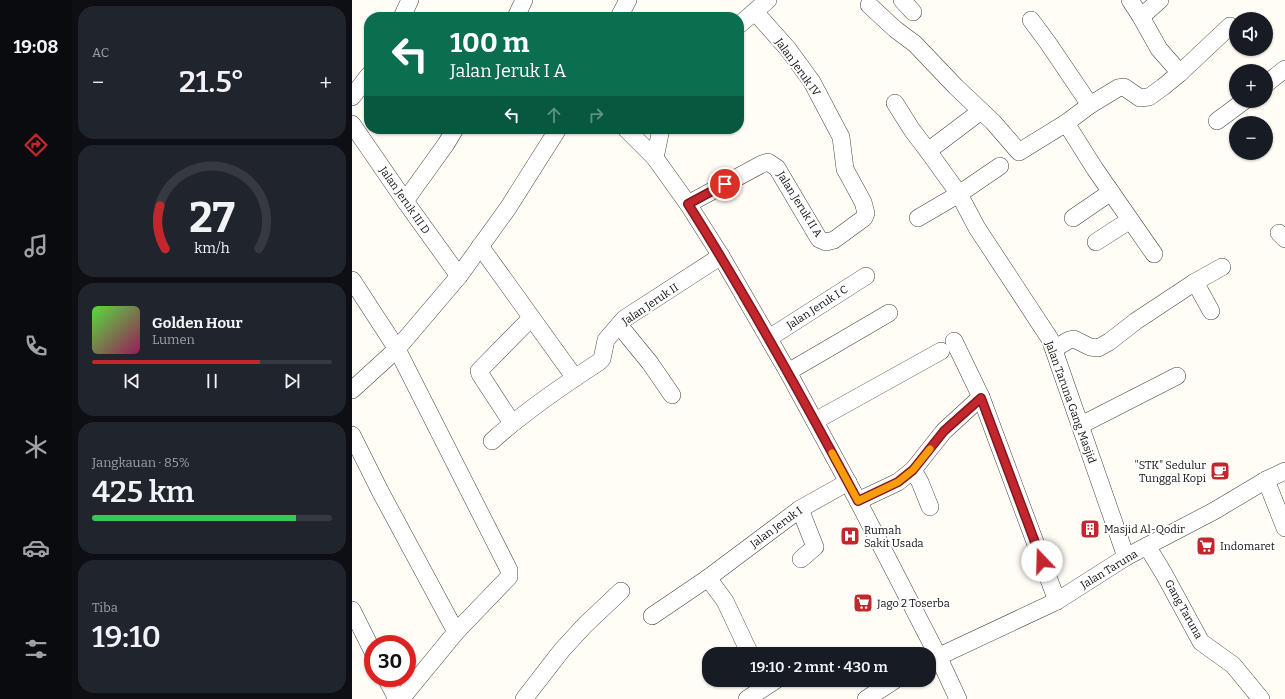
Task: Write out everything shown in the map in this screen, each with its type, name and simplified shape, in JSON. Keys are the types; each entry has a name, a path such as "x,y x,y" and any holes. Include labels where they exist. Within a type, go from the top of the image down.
{"street":[{"path":"404,12 410,0"},
{"path":"518,12 524,0"},
{"path":"622,12 628,0"},
{"path":"744,21 768,0"},
{"path":"1130,0 1159,49 1180,73"},
{"path":"1141,17 1160,0"},
{"path":"869,5 895,29 915,44 993,122 1019,152 1118,88 1124,87 1140,98 1149,97 1180,73 1229,27"},
{"name":"Jalan Jeruk IV","path":"755,12 788,49 812,82 841,137 845,169 863,202 866,213 864,218 848,231"},
{"path":"1031,20 1090,105"},
{"path":"1273,78 1285,69"},
{"path":"352,98 364,82"},
{"name":"Jalan Taruna Gang Masjid","path":"895,103 912,130 959,194 977,228 1050,339 1126,558"},
{"path":"1218,121 1235,108"},
{"path":"928,151 981,111"},
{"path":"1066,123 1154,254"},
{"name":"Jalan Jeruk III D","path":"364,134 404,200 459,276"},
{"path":"404,200 452,134"},
{"path":"352,390 397,349 459,276 508,208 555,134"},
{"path":"631,134 655,158 688,204 721,256 769,338 858,501 928,647"},
{"path":"655,158 660,134"},
{"name":"Jalan Jeruk II A","path":"688,204 768,162 777,168 819,239 826,242 834,240 848,231"},
{"path":"918,218 959,194 1000,166"},
{"path":"1073,218 1111,192"},
{"path":"1096,242 1130,220"},
{"path":"480,246 575,378"},
{"name":"Jalan Jeruk II","path":"492,441 512,423 602,359 606,340 624,319 721,256"},
{"path":"1054,348 1074,339 1090,347 1098,348 1109,342 1136,321 1195,282 1222,267"},
{"name":"Jalan Jeruk I C","path":"769,338 866,276"},
{"path":"1195,282 1211,312"},
{"path":"353,283 397,349 509,570 509,577 456,632 401,699"},
{"path":"788,372 889,313"},
{"path":"512,423 479,371 531,318"},
{"path":"619,325 650,363 672,395"},
{"path":"954,341 981,398 1057,601"},
{"path":"815,421 941,351"},
{"path":"1080,425 1177,376"},
{"path":"858,501 898,482 913,470 944,431 981,398"},
{"path":"352,435 380,491 456,632"},
{"path":"913,470 920,482 930,507"},
{"name":"Jalan Taruna","path":"936,657 1057,601 1126,558 1214,511 1266,480 1285,471"},
{"path":"1266,480 1285,528"},
{"name":"Jalan Jeruk I","path":"652,616 708,578 800,509 848,482"},
{"path":"800,509 815,547 801,559"},
{"name":"Gang Taruna","path":"1148,546 1201,642 1233,665 1262,699"},
{"path":"708,578 725,601 747,647"},
{"path":"524,699 562,650 585,625 622,592"},
{"path":"352,610 364,635"},
{"path":"936,663 958,699"},
{"path":"391,687 397,699"},
{"path":"747,699 769,687"},
{"path":"866,699 884,687"}],"slow traffic":[{"path":"832,453 858,501 898,482 913,470 930,449"}],"place":[{"name":"\"STK\" Sedulur Tunggal Kopi","path":"1220,471"},
{"name":"Masjid Al-Qodir","path":"1090,529"},
{"name":"Rumah Sakit Usada","path":"850,536"},
{"name":"Indomaret","path":"1206,546"},
{"name":"Jago 2 Toserba","path":"863,603"}],"route":[{"path":"725,184 688,204 721,256 788,372 858,501 898,482 913,470 944,431 981,398 1042,561"}]}
